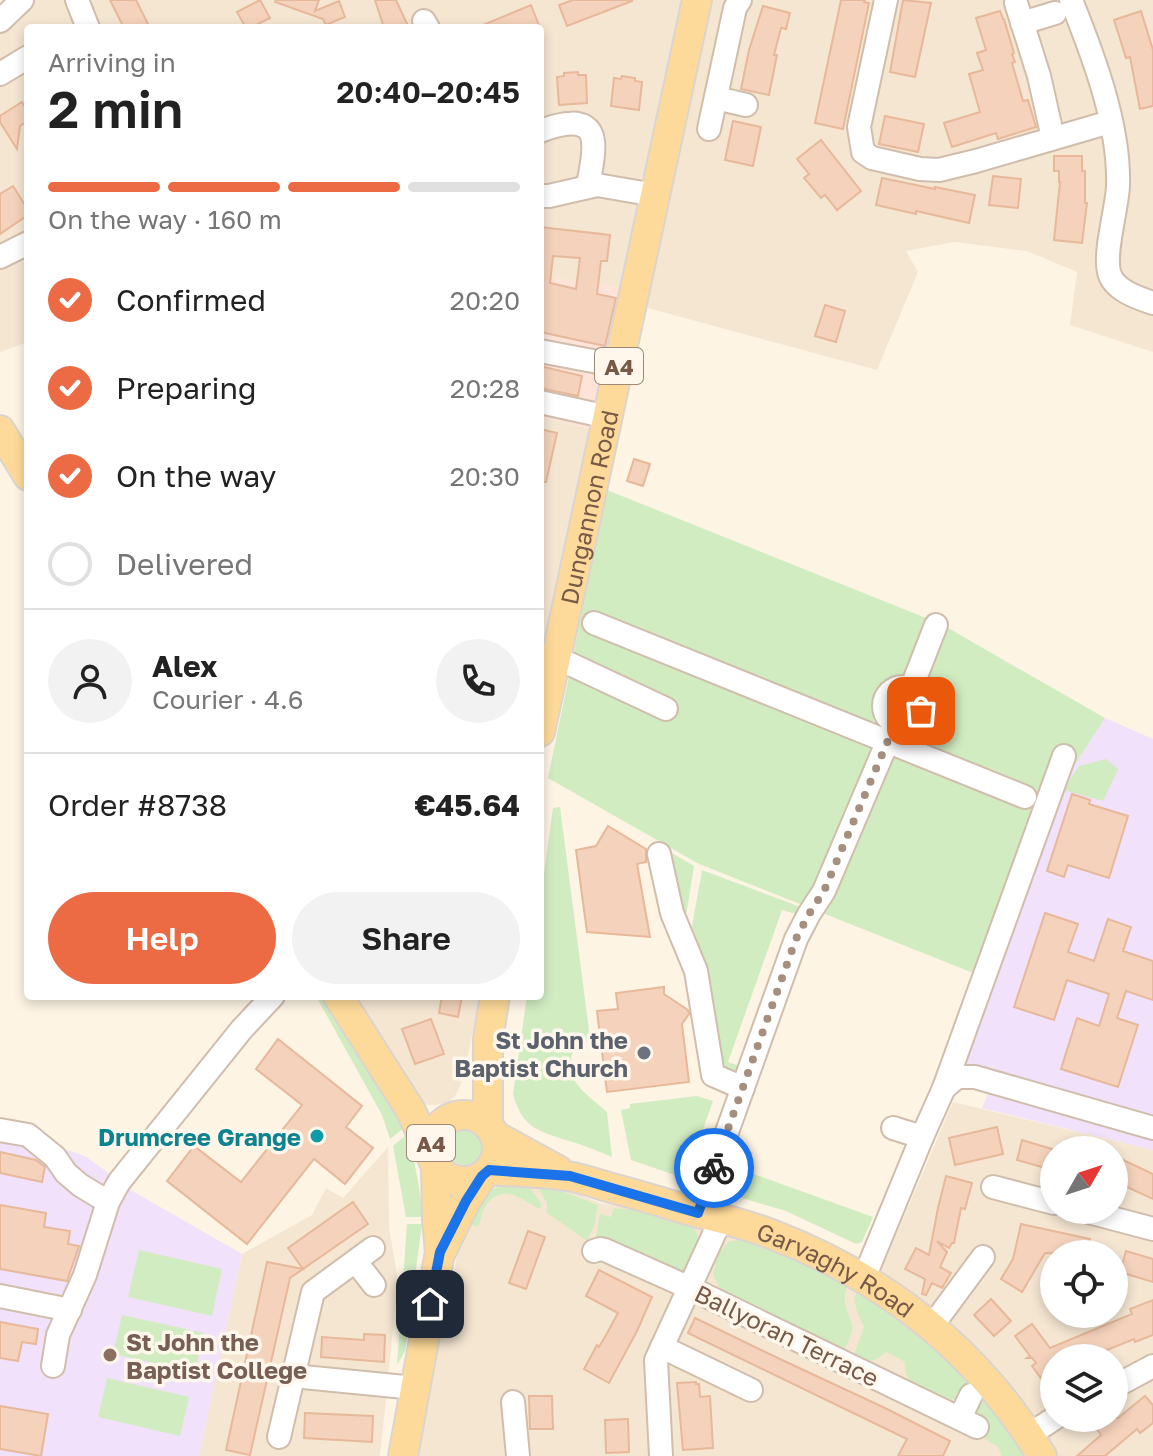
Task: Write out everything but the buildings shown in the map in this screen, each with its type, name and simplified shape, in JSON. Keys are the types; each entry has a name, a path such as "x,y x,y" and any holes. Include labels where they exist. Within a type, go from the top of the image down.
{"main road":[{"name":"Dungannon Road","path":"544,712 697,0"},
{"path":"0,430 24,469"},
{"path":"341,1000 411,1111 434,1162"},
{"name":"A4","path":"440,1252 466,1201 496,1153 491,1131 488,1039 494,1000"},
{"name":"A4","path":"453,1117 488,1039"},
{"path":"411,1111 453,1117"},
{"name":"A4","path":"403,1456 440,1252 431,1146 433,1135 439,1126 453,1117 469,1115 479,1119 491,1131"},
{"name":"Garvaghy Road","path":"491,1131 570,1176 769,1233 813,1251 864,1278 896,1298 961,1352 989,1381 1036,1445"},
{"name":"A4","path":"434,1162 444,1175 454,1180 473,1180 485,1173"},
{"name":"Garvaghy Road","path":"485,1173 570,1176"}],"street":[{"path":"0,21 22,0"},
{"path":"77,0 83,24"},
{"path":"709,129 735,8 740,0"},
{"path":"886,0 859,127 863,152 872,158 939,170 1110,122"},
{"path":"1053,138 1039,76 1019,13 1063,7 1096,64 1118,159 1109,272 1120,287 1153,303"},
{"path":"0,74 24,59"},
{"path":"716,98 746,105"},
{"path":"544,130 569,123 586,127 593,138 588,186"},
{"path":"544,196 597,185 655,195"},
{"path":"0,257 24,245"},
{"path":"544,352 619,366"},
{"path":"544,403 608,417"},
{"path":"594,623 892,732 1025,797"},
{"path":"661,1456 656,1360 690,1288 743,1088 796,939 824,891 892,732 919,717 920,698 911,689 936,625"},
{"path":"554,663 570,664 666,709"},
{"path":"864,1278 944,1088 1064,756"},
{"path":"659,854 672,913 696,971 713,1075 743,1088"},
{"path":"53,1366 58,1335 85,1275 108,1202 119,1182 262,1000"},
{"path":"944,1088 957,1077 975,1077 1153,1128"},
{"path":"893,1128 922,1137"},
{"path":"0,1130 28,1135 55,1157 66,1173 80,1185 108,1202"},
{"path":"993,1187 1012,1202 1040,1203"},
{"path":"1128,1222 1153,1229"},
{"name":"Ballyoran Terrace","path":"594,1251 605,1250 888,1371 968,1423 971,1395"},
{"path":"279,1437 313,1292 365,1255 374,1285"},
{"path":"932,1326 983,1257"},
{"path":"0,1296 70,1310"},
{"path":"662,1347 751,1390"},
{"path":"1128,1379 1153,1366"},
{"path":"293,1376 415,1388"},
{"path":"513,1402 518,1456"}],"shaded area":[{"path":"32,0 683,0 620,288 544,277 544,24 24,24 24,343 0,352 0,30"},
{"path":"710,0 1153,0 1153,352 1070,325 1077,272 1027,251 954,242 906,251 918,272 877,370 644,307"},
{"path":"544,277 620,288 597,431 544,418"},
{"path":"544,418 597,431 544,673"},
{"path":"1105,718 1153,739 1153,1150 1128,1144 1128,1136 1096,1136 982,1108 997,1073 962,1061 1063,783"},
{"path":"352,1000 479,1000 461,1084 455,1096 447,1103 435,1105 425,1105 415,1099"},
{"path":"953,1102 1095,1136 1040,1136 1040,1224 1128,1224 1128,1144 1153,1150 1153,1456 1052,1456 879,1275"},
{"name":"St John the Baptist College","path":"0,1117 25,1125 61,1148 85,1156 134,1192 242,1254 199,1456 0,1456"},
{"path":"388,1147 389,1228 398,1280 380,1456 199,1456 242,1254 312,1215 326,1188 343,1198"},
{"path":"520,1180 552,1184 600,1203 678,1214 819,1266 892,1309 1032,1456 419,1456 426,1404 461,1237 478,1195 494,1185"}],"green space":[{"path":"607,490 941,624 1105,718 1063,783 991,980 699,864 548,778"},
{"path":"1106,759 1118,769 1103,801 1063,790 1079,766"},
{"path":"560,807 590,1038 576,1045 570,1067 576,1083 607,1112 612,1157 533,1126 521,1114 513,1094 526,1000 544,1000 544,874 553,808"},
{"path":"670,852 694,866 686,916 679,903"},
{"path":"702,870 798,906 796,914 782,910 728,1062 742,1067 739,1073 727,1071 718,1063 701,951 692,926"},
{"path":"318,1000 328,1000 404,1128 390,1139 382,1115"},
{"path":"697,1096 713,1101 695,1152 709,1159 701,1184 631,1160 621,1110 630,1108 630,1104"},
{"path":"465,1129 478,1134 483,1147 478,1160 465,1165 452,1160 447,1147 452,1134"},
{"path":"406,1135 417,1176 422,1217 406,1217 393,1146"},
{"path":"729,1165 873,1217 862,1242 856,1244 786,1211 721,1192"},
{"path":"504,1184 527,1184 541,1203 541,1208 511,1194 498,1195 485,1207 478,1227 465,1223 487,1192"},
{"path":"537,1186 551,1187 598,1205 587,1241 547,1213 547,1203"},
{"path":"614,1208 668,1214 687,1220 699,1240 699,1249 692,1264 680,1274 606,1238 595,1242 600,1214 611,1217"},
{"path":"407,1224 422,1224 405,1351 397,1365"},
{"path":"742,1239 813,1265 848,1285 845,1302 853,1328 844,1352 722,1292 713,1275 717,1256 728,1242"},
{"path":"139,1250 222,1269 212,1316 128,1297"},
{"path":"859,1289 891,1310 959,1366 1029,1456 1002,1456 998,1447 981,1436 985,1421 965,1387 957,1398 948,1401 918,1388 908,1377 905,1362 886,1352 871,1361 853,1357 864,1327 854,1298"},
{"path":"122,1315 204,1333 195,1372 113,1354"},
{"path":"107,1378 189,1397 180,1436 98,1417"}],"way so far":[{"path":"714,1168 796,939 824,891 895,724 914,721 921,711"}],"place":[{"name":"St John the Baptist Church","path":"644,1053"},
{"name":"Drumcree Grange","path":"317,1136"},
{"name":"St John the Baptist College","path":"110,1355"}],"route":[{"path":"430,1304 440,1252 466,1201 489,1170 570,1176 698,1213 714,1168"}]}
